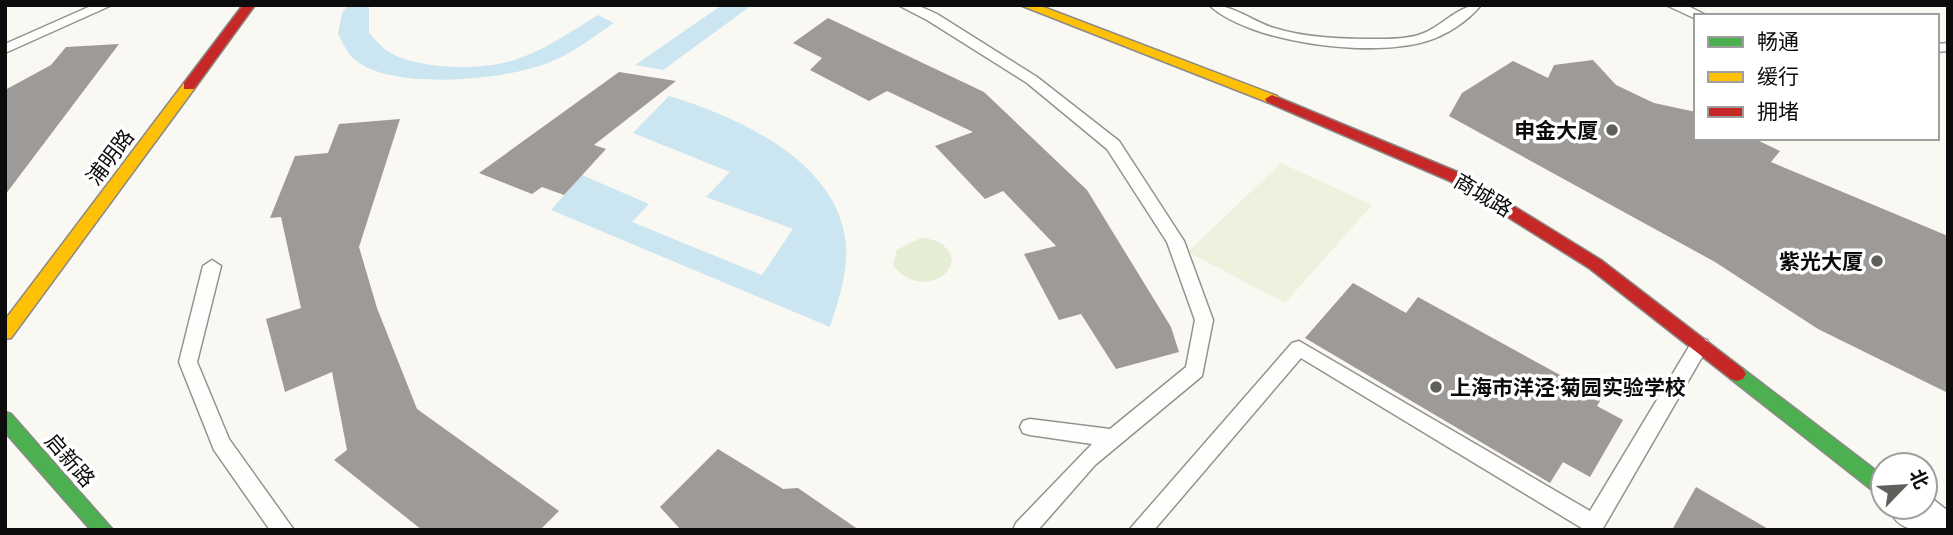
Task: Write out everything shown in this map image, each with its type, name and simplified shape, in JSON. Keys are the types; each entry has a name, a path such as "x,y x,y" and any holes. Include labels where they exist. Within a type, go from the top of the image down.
{"street":[{"name":"浦明路","path":"5,333 249,5"},
{"name":"商城路","path":"1026,5 1231,82 1455,177 1595,264 1869,476"},
{"name":"启新路","path":"5,419 103,530"}],"lane":[{"path":"5,49 105,5"},
{"path":"905,5 932,18 1032,80 1112,145 1175,241 1204,320 1195,371 1088,459 1024,530"},
{"path":"1216,5 1268,30 1310,39 1353,41 1416,40 1463,16 1474,5"},
{"path":"1673,5 1696,14"},
{"path":"212,266 188,362 221,444 283,530"},
{"path":"1140,530 1299,348 1594,524 1700,345"},
{"path":"1030,426 1113,438"}],"green space":[{"path":"1281,163 1372,205 1285,303 1188,252"},
{"path":"921,238 941,243 952,260 942,276 925,282 906,277 893,264 897,250"}],"water":[{"path":"348,5 369,5 369,33 389,52 417,62 452,67 487,66 517,59 549,45 598,15 614,23 563,56 526,70 474,78 417,79 368,68 352,57 338,34 342,13"},
{"path":"722,5 752,5 663,70 635,65"},
{"path":"669,96 751,129 802,163 822,185 837,209 846,249 843,283 830,327 551,210 582,175 649,204 632,222 762,275 793,229 706,197 730,172 633,133"}],"building":[{"path":"828,18 984,92 1087,190 1171,327 1179,352 1116,369 1081,314 1059,320 1024,254 1056,246 1003,191 985,199 935,146 973,132 887,91 869,101 810,70 822,58 793,43"},
{"path":"119,44 5,195 5,90 51,65 66,47"},
{"path":"1593,60 1616,85 1654,103 1694,112 1694,140 1757,140 1780,151 1771,162 1948,236 1948,393 1818,329 1715,262 1449,116 1462,93 1513,61 1548,78 1554,65"},
{"path":"619,72 676,81 594,145 606,149 564,195 542,187 532,194 479,173"},
{"path":"400,119 359,247 377,308 417,409 559,511 540,530 422,530 334,460 347,450 332,372 285,392 266,319 301,308 281,217 270,218 295,156 328,153 339,124"},
{"path":"1353,283 1406,313 1418,297 1602,398 1597,406 1623,420 1590,477 1563,462 1550,483 1305,338"},
{"path":"718,449 783,489 798,488 859,530 681,530 660,507"},
{"path":"1696,487 1770,530 1672,530"}],"traffic: fast":[{"path":"1737,374 1869,476"},
{"path":"5,419 103,530"}],"traffic: slow":[{"path":"1026,5 1272,99"},
{"path":"5,333 189,86"}],"traffic: jam":[{"path":"189,86 249,5"},
{"path":"1272,99 1455,177 1595,264 1737,374"}],"place":[{"name":"申金大厦","path":"1612,130"},
{"name":"紫光大厦","path":"1877,261"},
{"name":"上海市洋泾·菊园实验学校","path":"1436,387"}]}
